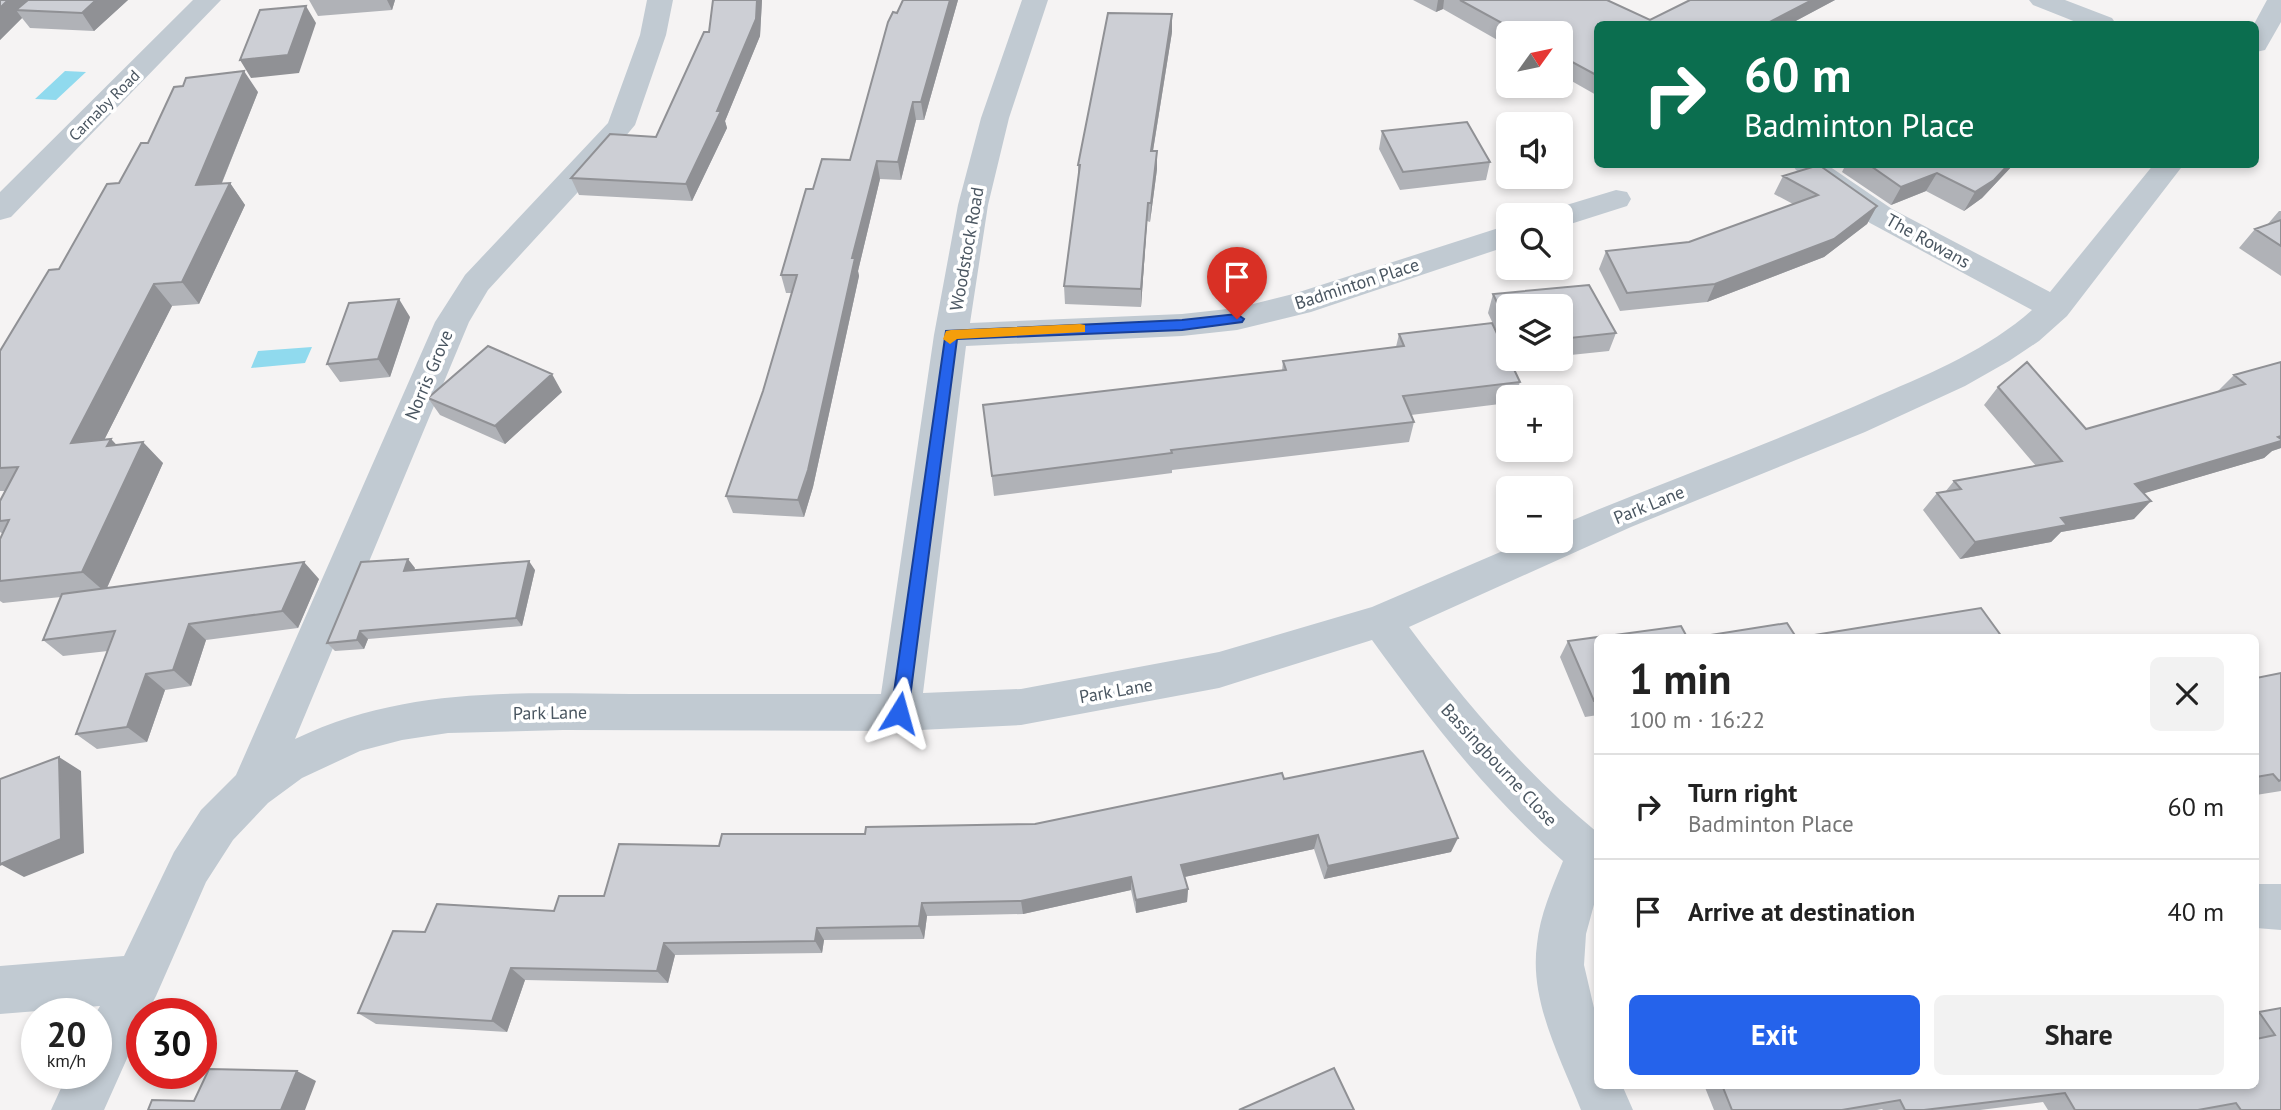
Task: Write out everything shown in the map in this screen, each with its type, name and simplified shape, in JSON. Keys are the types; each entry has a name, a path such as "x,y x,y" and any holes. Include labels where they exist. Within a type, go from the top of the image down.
{"street":[{"name":"Carnaby Road","path":"0,210 208,0"},
{"name":"Norris Grove","path":"252,789 452,322 475,283 579,174 621,125 653,35 660,0"},
{"name":"Woodstock Road","path":"899,713 951,335 973,205 995,118 1035,0"},
{"path":"2042,0 2095,21"},
{"path":"2259,38 2280,0"},
{"name":"The Rowans","path":"1812,168 1881,216 2056,308"},
{"name":"Park Lane","path":"112,1035 190,867 218,825 252,789 287,764 353,734 402,721 448,715 563,712 899,713 1021,708 1219,670 1381,621 1520,558 1903,401 1997,353 2027,333 2056,308 2167,168"},
{"path":"1573,213 1616,199"},
{"name":"Badminton Place","path":"951,335 1182,325 1237,319 1299,304 1496,239"},
{"name":"Bassingbourne Close","path":"1381,621 1457,722 1488,758 1555,827 1593,855 1565,915 1560,948 1561,979 1594,1073"},
{"path":"2259,906 2281,907"},
{"path":"0,990 139,979"},
{"name":"Park Lane","path":"77,1110 87,1089"},
{"name":"Bassingbourne Close","path":"1600,1089 1607,1110"}],"water":[{"path":"65,71 86,72 56,100 35,99"},
{"path":"312,347 305,363 251,368 258,351"}],"building":[{"path":"0,0 8,0 0,8"},
{"path":"28,0 96,0 82,13 16,10"},
{"path":"713,0 757,0 756,19 717,111 721,111 686,184 571,178 610,134 656,137 704,32 709,32"},
{"path":"903,0 950,0 921,102 913,102 898,162 877,161 852,258 855,258 808,470 798,500 726,496 763,391 797,275 781,275 806,189 813,189 822,159 850,160 888,22 893,12 897,13"},
{"path":"1460,0 1607,0 1650,20 1690,0 1812,0 1772,21 1594,21 1594,74 1573,62 1573,21 1498,21"},
{"path":"306,6 288,55 240,60 260,10"},
{"path":"1108,13 1172,14 1151,151 1157,151 1151,203 1148,203 1141,289 1064,286 1078,165"},
{"path":"244,71 196,185 230,183 182,282 154,284 71,443 111,439 107,446 143,442 82,572 0,581 0,539 9,520 0,521 0,501 18,467 0,468 0,351 49,270 59,269 107,184 119,183 141,143 148,143 174,87 183,86 186,78"},
{"path":"1467,122 1490,162 1403,172 1382,131"},
{"path":"1809,168 1823,168 1877,206 1834,239 1715,284 1627,293 1606,251 1689,242 1818,195 1783,176"},
{"path":"1874,168 2005,168 1994,180 1975,192 1937,173 1901,187"},
{"path":"2281,220 2281,246 2255,229"},
{"path":"1589,285 1616,333 1573,338 1573,294 1496,294 1496,300 1493,294"},
{"path":"399,299 378,359 327,364 349,303"},
{"path":"1492,323 1496,331 1496,371 1515,371 1520,382 1403,396 1414,422 1171,450 1172,453 992,476 983,405 1286,370 1283,361 1404,346 1399,334"},
{"path":"488,346 552,374 495,426 428,398"},
{"path":"2027,362 2086,429 2245,384 2234,375 2281,362 2281,436 2278,437 2281,441 2135,484 2151,501 2061,518 2067,525 1975,542 1937,493 1961,489 1954,481 2062,461 1998,387"},
{"path":"408,559 404,571 529,561 516,618 360,631 357,640 327,643 361,562"},
{"path":"304,562 282,611 189,624 173,670 146,674 127,727 76,734 115,631 43,640 62,594"},
{"path":"1981,608 2000,634 1821,634"},
{"path":"1787,623 1794,634 1717,634"},
{"path":"1681,626 1685,634 1622,634"},
{"path":"1594,638 1594,701 1568,641"},
{"path":"2281,673 2279,781 2273,774 2259,776 2259,677"},
{"path":"1423,751 1458,838 1328,866 1318,835 1181,865 1188,889 1136,900 1131,877 1021,901 922,903 919,926 817,928 815,941 664,943 657,971 511,968 492,1021 358,1013 393,931 425,932 437,904 554,911 559,896 604,896 619,844 719,846 722,834 865,834 866,827 1035,824 1282,773 1284,779"},
{"path":"59,757 61,839 0,864 0,779"},
{"path":"2281,1008 2281,1110 2241,1110 2236,1103 2198,1110 2075,1110 2065,1093 1924,1110 1905,1110 1900,1100 1842,1110 1732,1110 1724,1089 2259,1089 2259,1038 2275,1035 2259,1012"},
{"path":"1334,1068 1354,1110 1239,1110"},
{"path":"217,1069 297,1071 281,1110 148,1110 152,1100 194,1101 200,1089 217,1089"}],"slow traffic":[{"path":"950,339 951,335 1080,329"}],"route":[{"path":"899,713 951,335 1182,325 1237,319"}]}
